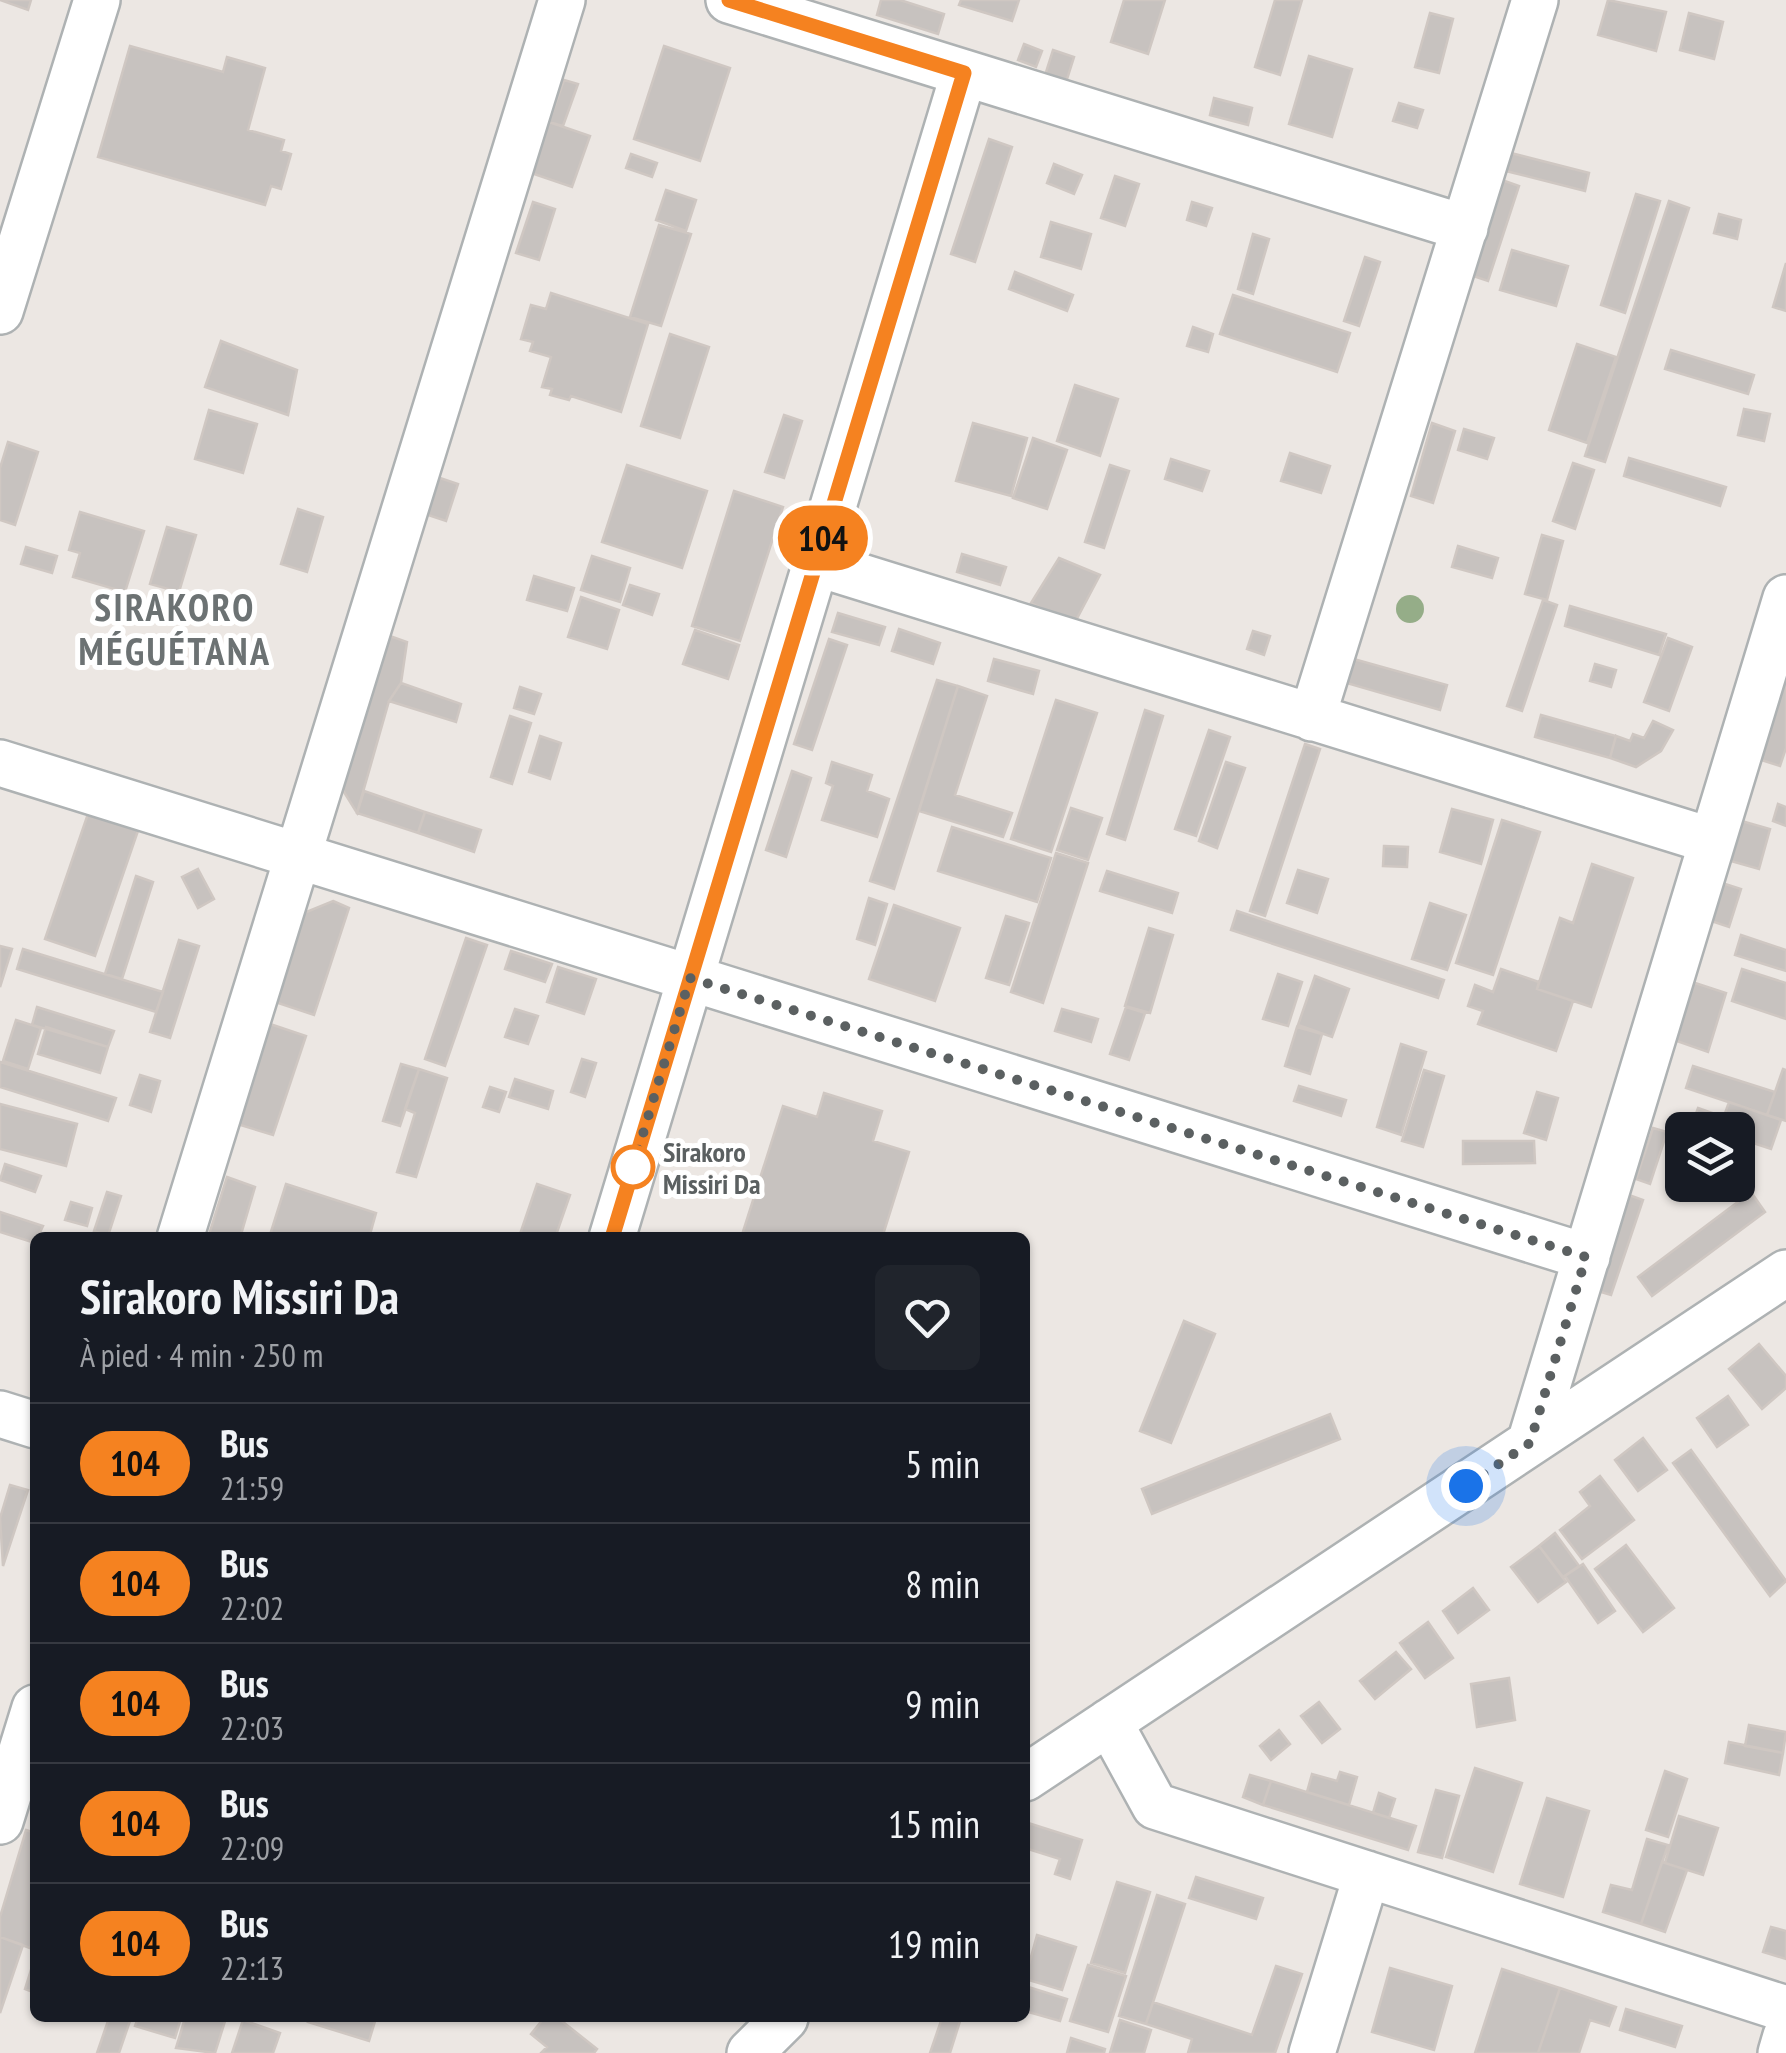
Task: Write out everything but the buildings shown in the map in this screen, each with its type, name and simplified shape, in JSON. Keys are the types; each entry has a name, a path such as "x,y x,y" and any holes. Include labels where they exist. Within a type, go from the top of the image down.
{"street":[{"path":"0,311 97,0"},
{"path":"182,1232 562,0"},
{"path":"729,0 1464,228"},
{"path":"1312,718 1535,0"},
{"path":"614,1232 964,73"},
{"path":"816,563 1712,841"},
{"path":"1530,1443 1786,598"},
{"path":"0,762 1586,1257"},
{"path":"1030,1775 1786,1273"},
{"path":"0,1414 30,1423"},
{"path":"1108,1722 1154,1806 1786,2009"},
{"path":"0,1821 30,1728"},
{"path":"1312,2053 1367,1874"},
{"path":"750,2053 781,2022"},
{"path":"1781,2053 1786,2036"}],"bus line":[{"name":"104","path":"614,1232 964,73 729,0"}],"place":[{"name":"Sirakoro Missiri Da","path":"633,1167"}],"district":[{"name":"SIRAKORO MÉGUÉTANA","path":"175,628"}],"route":[{"path":"633,1167 690,978 1586,1257 1530,1443 1466,1486"}]}
